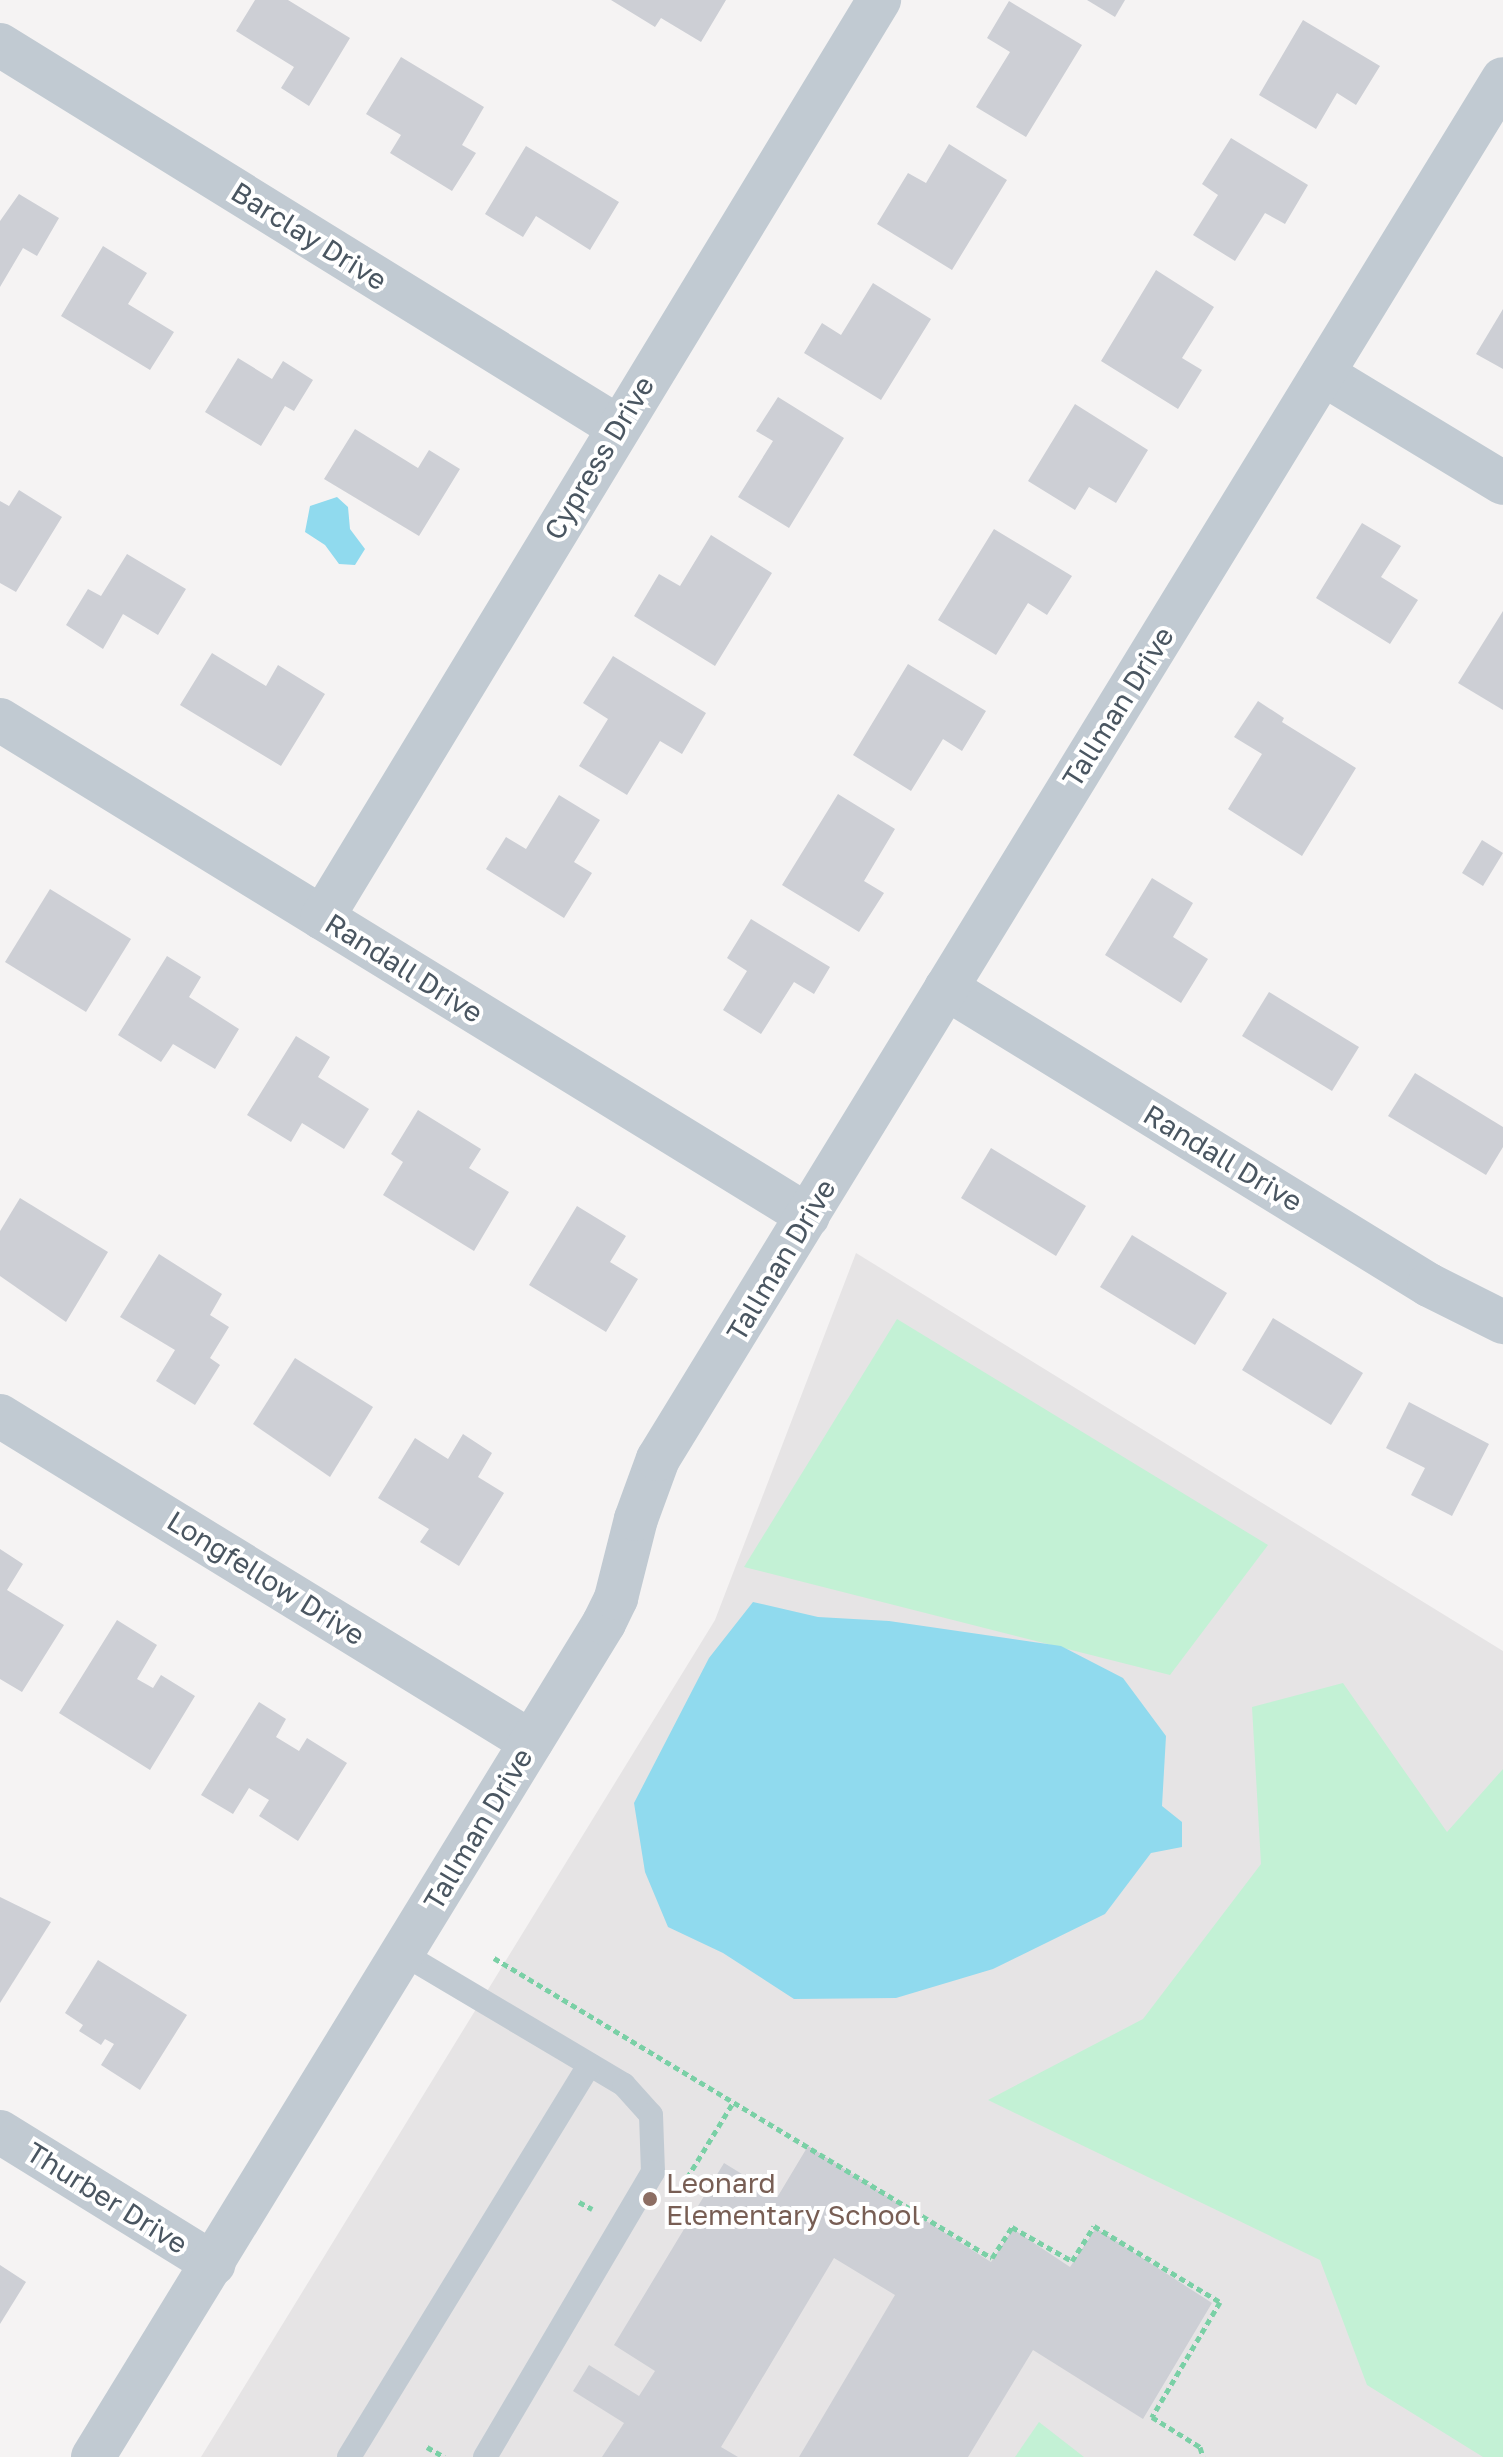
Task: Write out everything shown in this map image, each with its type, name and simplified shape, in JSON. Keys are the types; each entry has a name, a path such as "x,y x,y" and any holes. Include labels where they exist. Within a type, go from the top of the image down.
{"street":[{"name":"Cypress Drive","path":"322,918 879,0"},
{"name":"Barclay Drive","path":"0,45 618,427"},
{"name":"Tallman Drive","path":"93,2457 214,2264 616,1598 658,1459 1503,79"},
{"path":"1323,374 1503,483"},
{"name":"Randall Drive","path":"0,720 808,1216"},
{"name":"Randall Drive","path":"946,988 1429,1285 1503,1322"},
{"name":"Longfellow Drive","path":"0,1416 531,1742"},
{"name":"Thurber Drive","path":"0,2132 214,2264"}],"lane":[{"path":"402,1953 624,2085 651,2115 653,2172 485,2457"},
{"path":"349,2457 589,2065"}],"path":[{"path":"494,1958 992,2258 1012,2227 1072,2261 1094,2226 1220,2302 1152,2417 1200,2447 1203,2457"},
{"path":"427,2447 444,2457"}],"shaded area":[{"path":"856,1253 1503,1651 1503,2457 201,2457 715,1620"}],"green space":[{"path":"897,1319 1268,1545 1170,1675 744,1567"},
{"path":"1343,1683 1447,1832 1503,1769 1503,2457 1483,2457 1367,2385 1320,2260 988,2100 1143,2019 1261,1864 1252,1707"},
{"path":"1039,2422 1084,2457 1015,2457"}],"water":[{"path":"337,497 348,507 350,529 365,549 355,565 339,564 325,545 305,532 310,506"},
{"path":"753,1602 818,1617 889,1621 1061,1646 1123,1678 1166,1736 1162,1806 1182,1822 1182,1847 1151,1853 1105,1914 993,1969 896,1998 794,1999 723,1953 668,1927 645,1872 634,1803 709,1658"}],"building":[{"path":"255,0 288,0 350,38 309,106 281,88 294,67 236,31"},
{"path":"611,0 726,0 701,42 661,18 655,27"},
{"path":"1087,0 1125,0 1115,17"},
{"path":"1009,1 1082,45 1026,137 976,107 1010,52 987,38"},
{"path":"1303,20 1380,66 1356,105 1337,93 1316,129 1259,95"},
{"path":"401,57 484,107 462,145 476,153 452,191 390,153 401,135 366,114"},
{"path":"1231,138 1308,185 1285,224 1265,213 1235,261 1193,235 1218,195 1202,184"},
{"path":"949,144 1007,180 952,270 877,224 908,173 926,183"},
{"path":"526,146 619,202 590,250 536,216 523,237 485,214"},
{"path":"19,194 59,218 37,256 23,248 0,287 0,221"},
{"path":"103,246 147,273 128,304 174,332 150,370 61,316"},
{"path":"1156,270 1214,307 1182,358 1202,370 1178,409 1101,361"},
{"path":"873,283 931,319 881,400 804,353 822,323 841,335"},
{"path":"1503,309 1503,369 1476,354"},
{"path":"238,358 272,379 283,361 313,380 294,411 285,406 261,446 205,412"},
{"path":"778,397 844,438 789,528 738,497 773,441 756,431"},
{"path":"1075,404 1148,450 1116,503 1089,487 1075,510 1028,481"},
{"path":"355,429 418,468 429,450 460,469 419,536 324,479"},
{"path":"19,490 62,517 16,592 0,583 0,501 9,506"},
{"path":"1362,523 1401,546 1381,577 1418,600 1390,644 1316,598"},
{"path":"994,529 1072,576 1047,615 1028,603 996,655 938,620"},
{"path":"711,535 772,573 715,666 634,616 659,574 680,586"},
{"path":"127,554 186,589 158,635 123,614 103,649 66,625 88,589 101,596"},
{"path":"1503,611 1503,710 1458,683"},
{"path":"212,653 266,686 278,665 325,694 281,766 180,705"},
{"path":"613,656 706,713 682,754 660,741 627,795 579,766 608,719 583,703"},
{"path":"908,664 986,711 962,751 943,739 911,791 853,755"},
{"path":"1258,701 1284,718 1282,722 1356,768 1302,856 1228,809 1262,754 1234,737"},
{"path":"838,794 895,829 864,881 884,893 859,932 782,885"},
{"path":"559,795 600,820 574,862 592,873 564,918 486,869 506,837 526,849"},
{"path":"1482,840 1503,853 1483,886 1462,873"},
{"path":"1152,878 1193,903 1173,937 1208,959 1181,1003 1105,955"},
{"path":"50,889 131,939 86,1012 5,962"},
{"path":"751,919 830,967 814,994 794,982 761,1034 723,1010 747,971 727,958"},
{"path":"167,956 201,977 189,997 239,1029 215,1069 173,1044 161,1062 118,1035"},
{"path":"1269,992 1359,1047 1332,1091 1242,1036"},
{"path":"296,1036 330,1057 318,1077 369,1109 344,1149 302,1123 291,1142 247,1115"},
{"path":"1415,1073 1503,1127 1503,1147 1486,1175 1388,1116"},
{"path":"418,1110 481,1149 469,1168 509,1192 474,1251 383,1195 403,1162 391,1154"},
{"path":"991,1148 1086,1206 1056,1256 961,1198"},
{"path":"20,1198 108,1252 66,1322 0,1276 0,1231"},
{"path":"577,1206 626,1236 610,1262 638,1279 606,1332 529,1285"},
{"path":"1132,1235 1227,1293 1195,1345 1100,1287"},
{"path":"159,1254 222,1294 210,1315 229,1327 210,1358 220,1365 195,1405 156,1381 175,1350 120,1317"},
{"path":"1273,1318 1363,1373 1331,1425 1242,1370"},
{"path":"295,1358 373,1407 330,1477 253,1424"},
{"path":"1409,1402 1489,1444 1452,1516 1411,1495 1425,1468 1386,1448"},
{"path":"463,1434 492,1453 478,1477 504,1493 459,1566 420,1542 429,1529 378,1498 415,1438 448,1459"},
{"path":"0,1549 23,1564 7,1590 64,1625 22,1692 0,1679"},
{"path":"117,1620 157,1645 137,1679 153,1688 161,1675 195,1696 150,1770 59,1713"},
{"path":"259,1702 286,1719 276,1737 299,1751 307,1738 347,1763 298,1841 259,1816 269,1800 249,1788 233,1814 201,1795"},
{"path":"0,1897 51,1922 0,2003"},
{"path":"98,1960 187,2015 140,2090 101,2065 114,2044 105,2039 101,2045 79,2031 83,2025 65,2013"},
{"path":"808,2146 991,2262 1013,2229 1070,2267 1096,2228 1212,2303 1143,2419 1033,2350 968,2457 799,2457 895,2295 834,2258 721,2447 738,2457 602,2457 624,2423 573,2391 589,2365 639,2396 655,2371 614,2345 724,2163 778,2196"},
{"path":"0,2265 26,2282 0,2324"}],"place":[{"name":"Leonard Elementary School","path":"650,2199"}]}
